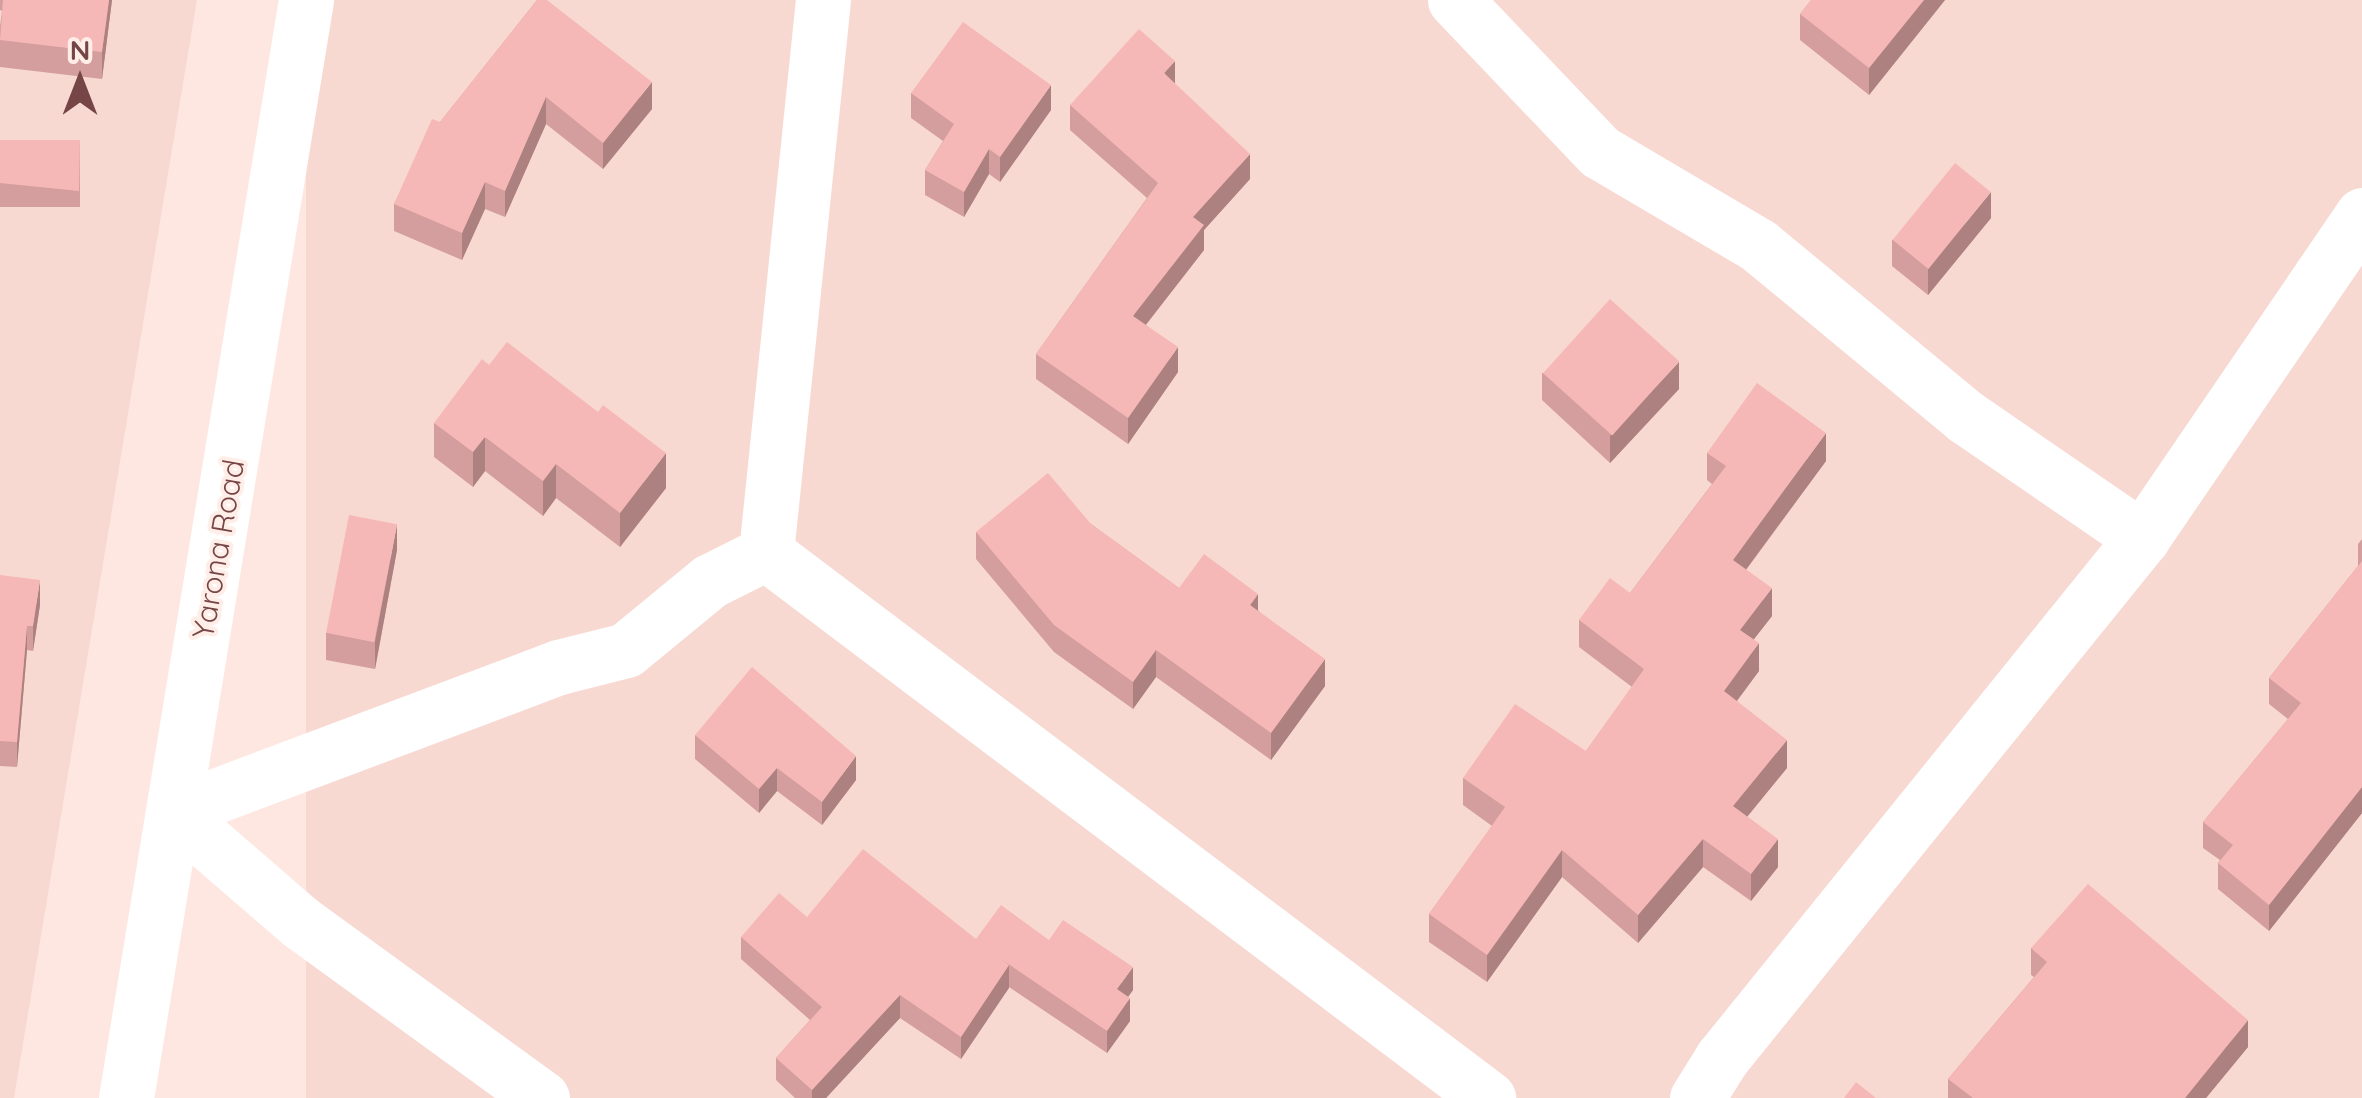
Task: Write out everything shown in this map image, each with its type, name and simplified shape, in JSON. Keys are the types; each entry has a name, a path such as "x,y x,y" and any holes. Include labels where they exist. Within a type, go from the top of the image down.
{"street":[{"name":"Yarona Road","path":"126,1098 306,0"},
{"path":"766,553 823,0"},
{"path":"1454,0 1600,152 1758,245 1966,416 2142,538"},
{"path":"1696,1098 1722,1058 2142,538 2362,215"},
{"path":"542,1098 301,923 172,812 559,667 626,650 710,581 766,553"},
{"path":"766,553 1488,1098"}],"shaded area":[{"path":"0,0 197,0 14,1098 0,1098"},
{"path":"306,0 2362,0 2362,1098 306,1098"}],"building":[{"path":"3,0 109,0 102,52 0,40"},
{"path":"537,0 547,0 652,82 603,143 546,97 505,191 485,182 462,233 394,204 432,119 440,122"},
{"path":"1811,0 1924,0 1869,68 1800,14"},
{"path":"963,22 1051,85 1000,157 989,149 964,192 925,170 954,124 911,93"},
{"path":"1139,29 1175,61 1164,73 1250,154 1193,217 1204,225 1133,316 1178,347 1128,418 1036,354 1158,183 1070,105"},
{"path":"0,140 80,140 79,191 0,183"},
{"path":"1955,163 1991,192 1928,269 1893,240"},
{"path":"1610,299 1679,361 1612,436 1543,373"},
{"path":"507,342 598,412 603,405 666,453 620,513 556,464 543,481 485,437 473,452 434,423 482,359 489,365"},
{"path":"1757,383 1826,433 1733,560 1772,588 1740,630 1759,643 1724,691 1787,740 1733,806 1778,839 1751,874 1703,839 1638,915 1562,850 1487,955 1429,914 1505,807 1463,778 1515,704 1586,751 1644,669 1579,620 1610,578 1630,593 1726,466 1707,453"},
{"path":"1048,473 1091,524 1179,588 1204,554 1258,594 1250,605 1325,659 1271,733 1156,650 1133,682 1054,625 976,532"},
{"path":"349,515 397,524 374,642 326,633"},
{"path":"2362,561 2362,787 2269,905 2218,863 2233,845 2203,822 2301,703 2269,678"},
{"path":"0,575 40,580 33,626 27,626 17,742 0,741"},
{"path":"752,667 856,756 822,802 777,768 759,789 695,735"},
{"path":"863,849 976,939 1001,905 1049,940 1063,920 1133,967 1117,989 1130,998 1107,1031 1001,959 1009,965 961,1037 900,995 812,1090 776,1058 822,1007 741,937 779,893 807,917"},
{"path":"2088,884 2248,1020 2185,1098 1973,1098 1948,1079 2047,962 2031,948"},
{"path":"1856,1082 1876,1098 1844,1098"}]}
